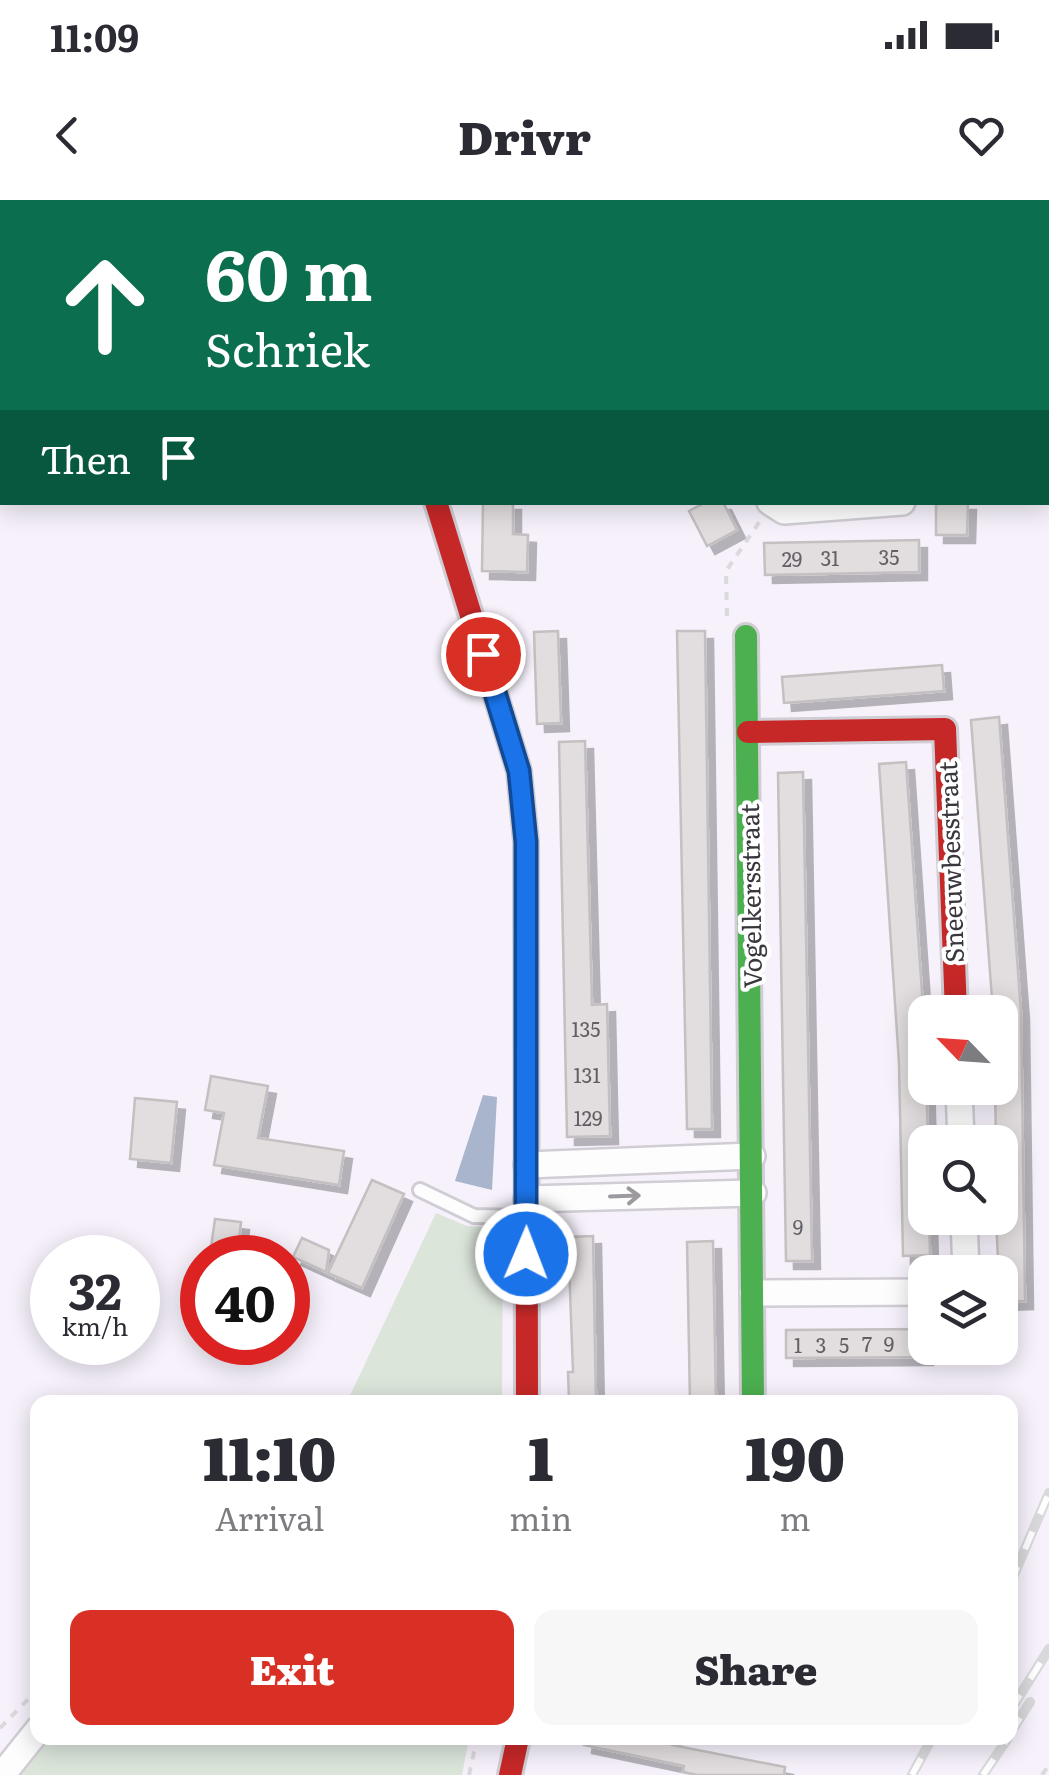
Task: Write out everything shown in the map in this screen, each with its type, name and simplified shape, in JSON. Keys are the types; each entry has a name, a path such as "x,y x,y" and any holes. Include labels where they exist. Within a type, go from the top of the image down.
{"street":[{"path":"437,505 519,771 526,842 527,1395"},
{"path":"773,505 784,510 858,505"},
{"name":"Vogelkersstraat","path":"746,636 753,1395"},
{"name":"Sneeuwbesstraat","path":"748,732 945,728 955,995"},
{"path":"527,1165 752,1156"},
{"path":"527,1208 753,1193"},
{"path":"753,1292 908,1292"},
{"path":"2,1775 30,1740"},
{"path":"510,1775 516,1745"}],"lane":[{"path":"420,1190 474,1216 527,1208"}],"path":[{"path":"746,636 726,616 726,571 770,505"},
{"path":"0,1728 30,1697"},
{"path":"469,1775 475,1745"},
{"path":"1042,1775 1049,1765"}],"shaded area":[{"path":"436,1213 467,1226 503,1228 502,1395 350,1395"},
{"path":"40,1745 468,1745 462,1775 16,1775"}],"water":[{"path":"483,1095 497,1097 492,1190 455,1181"}],"building":[{"path":"483,505 513,505 513,534 528,535 527,572 482,571"},
{"path":"700,505 724,505 737,530 707,546 689,511"},
{"path":"936,505 968,505 967,535 936,535"},
{"path":"919,540 919,572 765,575 764,543"},
{"path":"558,631 561,723 537,724 534,632"},
{"path":"677,631 705,631 712,1129 687,1129"},
{"path":"942,665 944,691 784,703 782,677"},
{"path":"999,717 1021,1012 1025,1301 1018,1301 1018,1255 998,1255 997,1235 1018,1235 1018,1125 996,1125 995,1105 1018,1105 1018,995 992,995 971,720"},
{"path":"585,741 592,1005 607,1004 610,1136 567,1137 559,742"},
{"path":"906,762 922,995 908,995 908,1105 927,1105 928,1125 908,1125 908,1235 929,1235 930,1255 903,1256 899,1063 879,764"},
{"path":"803,772 812,1261 786,1261 778,773"},
{"path":"211,1076 268,1086 258,1138 344,1151 339,1185 214,1165 224,1113 205,1110"},
{"path":"135,1098 177,1102 171,1163 130,1159"},
{"path":"372,1180 404,1194 362,1288 328,1273"},
{"path":"215,1219 241,1222 240,1235 213,1235"},
{"path":"593,1236 596,1395 569,1395 568,1372 573,1372 568,1237"},
{"path":"713,1241 716,1395 690,1395 687,1242"},
{"path":"310,1242 329,1250 326,1272 310,1265"},
{"path":"908,1329 908,1357 786,1358 786,1330"},
{"path":"584,1745 672,1745 785,1767 784,1775 698,1775 683,1772 684,1766"}],"railway":[{"path":"1018,1565 1049,1493"},
{"path":"1018,1698 1049,1649"},
{"path":"1018,1721 1030,1702"},
{"path":"912,1775 928,1745"},
{"path":"983,1775 1003,1745"}],"traffic: fast":[{"path":"746,636 753,1395"}],"traffic: jam":[{"path":"437,505 519,771 526,842 527,1395"},
{"path":"748,732 945,729 955,995"},
{"path":"510,1775 516,1745"}],"route":[{"path":"483,654 519,771 526,842 526,1254"}]}
